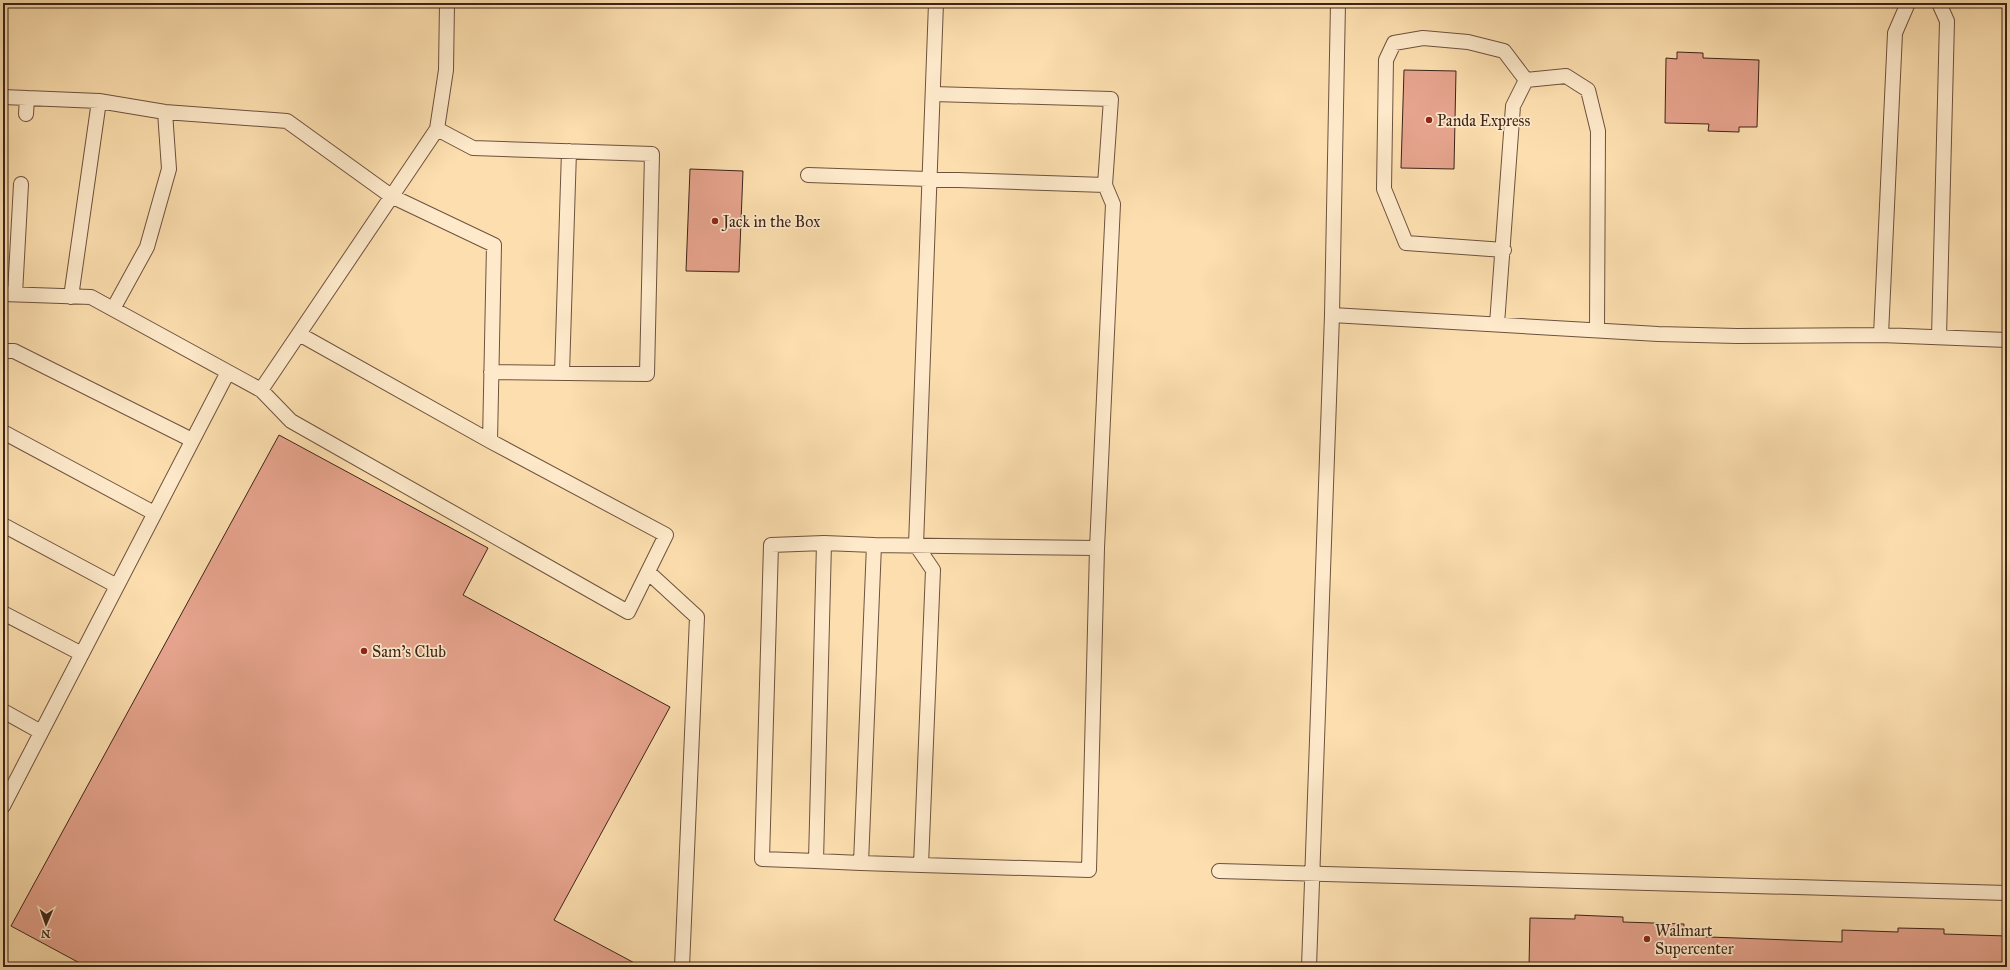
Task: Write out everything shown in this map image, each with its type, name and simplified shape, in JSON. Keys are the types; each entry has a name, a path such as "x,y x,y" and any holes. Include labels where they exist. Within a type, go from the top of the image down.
{"lane":[{"path":"261,390 437,129 446,70 447,3"},
{"path":"921,865 933,570 916,545 936,3"},
{"path":"1309,967 1311,873 1332,315 1338,3"},
{"path":"1881,334 1895,33 1908,3"},
{"path":"1939,3 1947,21 1939,337"},
{"path":"1504,250 1406,243 1384,189 1386,60 1394,43 1423,38 1468,42 1504,51 1526,80"},
{"path":"1526,80 1566,76 1588,90 1598,131 1597,330"},
{"path":"1498,324 1514,106 1526,80"},
{"path":"933,94 1111,99 1105,185 1113,204 1097,548 1089,870 762,859 771,545 824,544 1097,548"},
{"path":"3,97 99,101 165,112 287,121 391,196 494,245 490,441"},
{"path":"26,114 27,98"},
{"path":"71,297 99,101"},
{"path":"114,309 147,247 169,169 165,112"},
{"path":"437,129 473,148 652,154 647,374 491,372"},
{"path":"562,373 569,151"},
{"path":"808,175 1105,185"},
{"path":"21,184 9,294 91,297 261,390 291,421 628,612 666,535 490,441 299,334"},
{"path":"1332,315 1597,330 1737,336 1881,334 2007,340"},
{"path":"3,351 14,351 192,440"},
{"path":"4,801 228,372"},
{"path":"3,432 154,513"},
{"path":"3,525 117,586"},
{"path":"816,861 824,544"},
{"path":"861,863 874,545"},
{"path":"648,572 697,618 682,967"},
{"path":"3,613 82,654"},
{"path":"3,711 41,732"},
{"path":"1219,871 2007,893"}],"building":[{"path":"1677,52 1703,53 1703,58 1759,60 1757,127 1739,127 1739,132 1708,131 1709,124 1665,123 1666,58 1677,59"},
{"name":"Panda Express","path":"1404,70 1456,71 1454,169 1401,168"},
{"name":"Jack in the Box","path":"690,169 743,171 739,272 686,271"},
{"name":"Sam's Club","path":"279,435 488,548 463,595 670,707 554,920 642,967 87,967 11,926"},
{"name":"Walmart Supercenter","path":"1575,915 1623,917 1623,922 1684,924 1683,936 1842,942 1842,930 1898,932 1898,928 1944,929 1944,934 2007,936 2007,967 1529,967 1530,918 1575,919"}],"place":[{"name":"Panda Express","path":"1429,120"},
{"name":"Jack in the Box","path":"715,221"},
{"name":"Sam's Club","path":"364,651"},
{"name":"Walmart Supercenter","path":"1647,939"}]}
